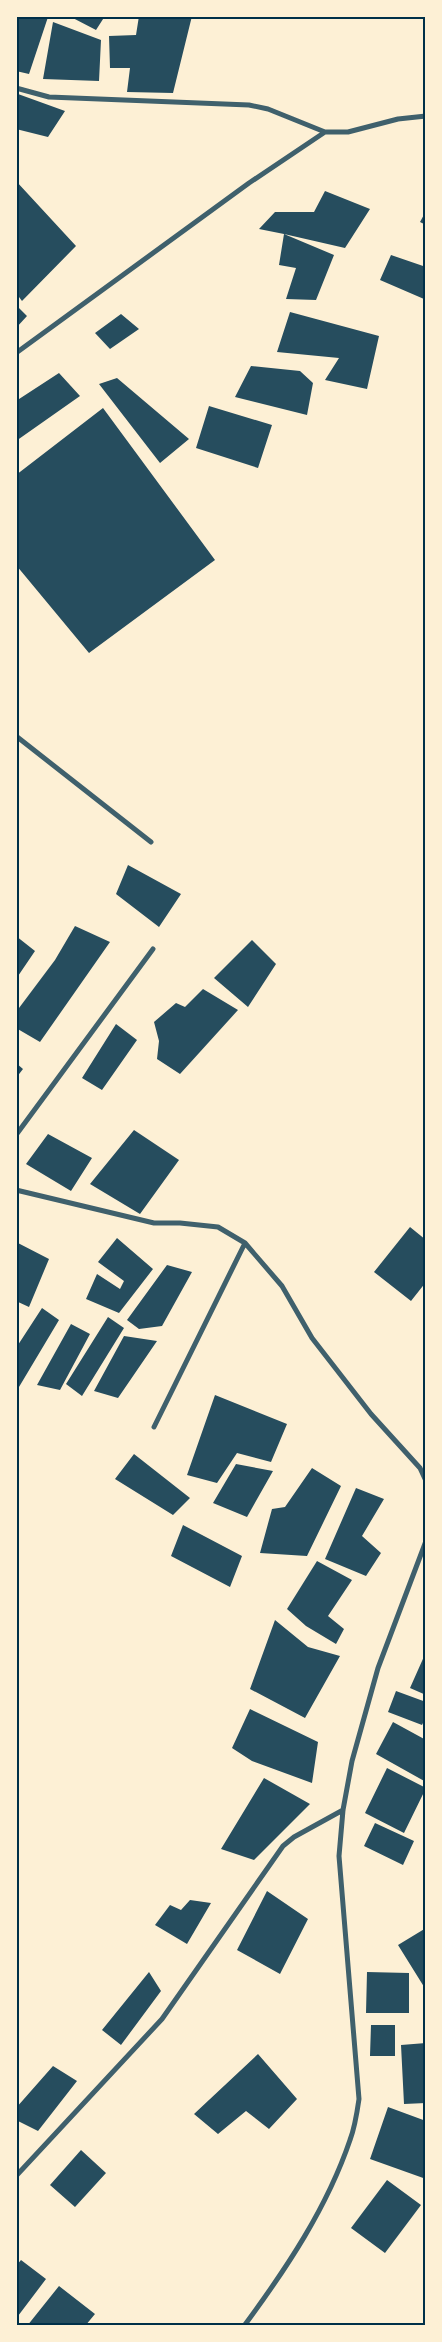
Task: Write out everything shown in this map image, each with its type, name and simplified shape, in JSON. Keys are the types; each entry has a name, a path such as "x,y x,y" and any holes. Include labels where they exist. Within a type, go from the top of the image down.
{"street":[{"path":"16,88 49,97 249,106 268,109 325,132 348,132 398,119 426,116"},
{"path":"16,353 248,183 325,132"},
{"path":"16,736 151,842"},
{"path":"16,1135 153,948"},
{"path":"16,1190 154,1223 180,1223 218,1228 245,1243 282,1286 312,1338 371,1414 420,1468 426,1481"},
{"path":"154,1427 245,1243"},
{"path":"244,2326 284,2272 335,2180 351,2138 359,2099 339,1856 343,1810 352,1761 378,1668 426,1541"},
{"path":"16,2176 162,2019 283,1846 294,1837 343,1810"}],"building":[{"path":"20,16 48,17 29,74 16,71 16,24"},
{"path":"69,16 105,16 96,30"},
{"path":"139,16 192,16 173,93 127,92 130,68 110,68 109,36 136,35"},
{"path":"53,22 101,40 99,81 43,79"},
{"path":"18,94 65,111 48,137 16,129 16,98"},
{"path":"16,181 76,246 22,301 16,293"},
{"path":"325,191 370,209 345,248 259,229 275,212 314,212"},
{"path":"426,211 426,225 420,222"},
{"path":"284,234 334,255 316,300 286,299 296,268 279,265"},
{"path":"391,255 426,267 424,299 380,280"},
{"path":"16,305 27,316 16,328"},
{"path":"290,312 379,336 367,389 325,380 339,358 277,352"},
{"path":"121,314 139,329 110,349 95,333"},
{"path":"251,366 300,371 313,383 307,415 235,397"},
{"path":"59,373 80,396 16,441 16,401"},
{"path":"117,378 189,439 160,463 99,384"},
{"path":"209,406 272,425 258,468 196,448"},
{"path":"103,408 215,560 89,653 16,565 16,475"},
{"path":"128,865 181,894 159,927 116,894"},
{"path":"75,926 110,942 40,1042 16,1028 16,1012 55,960"},
{"path":"16,936 35,951 16,979"},
{"path":"252,940 276,964 248,1007 214,978"},
{"path":"203,989 238,1010 180,1074 157,1059 159,1041 154,1022 176,1003 185,1007"},
{"path":"116,1024 137,1040 102,1090 82,1078"},
{"path":"16,1063 23,1069 16,1078"},
{"path":"134,1130 179,1160 140,1214 90,1184"},
{"path":"48,1134 92,1158 71,1191 26,1164"},
{"path":"410,1227 426,1240 426,1282 411,1301 374,1272"},
{"path":"117,1238 153,1269 119,1313 86,1299 97,1274 120,1289 124,1281 98,1262"},
{"path":"16,1242 49,1259 29,1307 16,1301"},
{"path":"167,1265 192,1272 162,1326 139,1329 127,1320"},
{"path":"42,1308 59,1320 16,1392 16,1348"},
{"path":"108,1317 124,1328 82,1396 66,1384"},
{"path":"71,1324 90,1334 60,1390 37,1385"},
{"path":"124,1336 157,1341 118,1398 94,1391"},
{"path":"215,1395 287,1424 271,1462 237,1453 217,1483 187,1475"},
{"path":"134,1454 190,1498 173,1515 115,1479"},
{"path":"236,1464 273,1471 247,1517 213,1503"},
{"path":"312,1468 341,1486 307,1556 260,1553 272,1509 285,1507"},
{"path":"356,1488 384,1499 362,1536 381,1553 366,1576 325,1559"},
{"path":"183,1525 242,1556 230,1587 171,1556"},
{"path":"317,1561 352,1580 328,1616 344,1629 336,1644 306,1626 287,1609"},
{"path":"275,1620 308,1647 340,1656 305,1718 250,1689"},
{"path":"426,1652 426,1695 410,1688"},
{"path":"396,1691 426,1702 426,1717 422,1725 388,1712"},
{"path":"250,1709 318,1742 312,1783 252,1761 232,1748"},
{"path":"393,1722 426,1740 426,1782 376,1754"},
{"path":"387,1768 426,1788 404,1833 365,1813"},
{"path":"264,1778 310,1804 254,1860 221,1849"},
{"path":"375,1823 414,1841 403,1865 364,1846"},
{"path":"267,1891 308,1919 280,1974 237,1950"},
{"path":"190,1900 211,1903 187,1944 155,1925 170,1905 181,1910"},
{"path":"426,1928 426,1990 398,1945"},
{"path":"149,1972 161,1991 121,2045 102,2030"},
{"path":"367,1972 409,1973 409,2013 366,2013"},
{"path":"371,2025 395,2025 395,2056 370,2056"},
{"path":"426,2043 426,2103 404,2104 401,2045"},
{"path":"258,2054 297,2099 269,2129 246,2111 218,2134 194,2114"},
{"path":"53,2066 77,2081 38,2131 16,2120 16,2108"},
{"path":"388,2107 426,2121 426,2179 370,2159"},
{"path":"81,2150 106,2173 75,2207 50,2185"},
{"path":"387,2180 421,2205 385,2253 351,2228"},
{"path":"21,2260 46,2279 18,2316 16,2314 16,2266"},
{"path":"59,2286 95,2314 85,2326 27,2326"}]}
